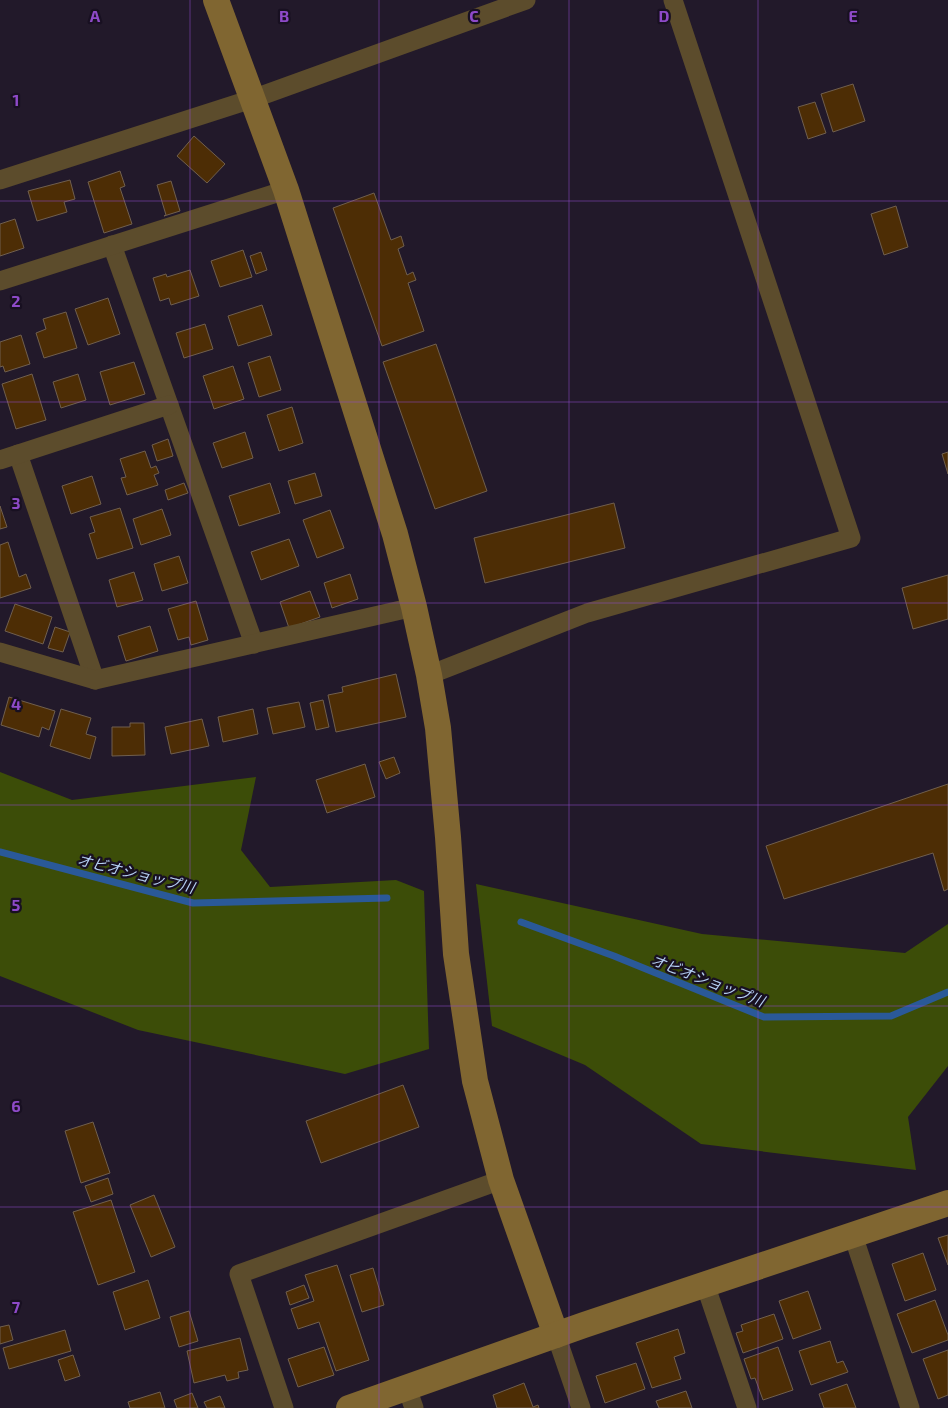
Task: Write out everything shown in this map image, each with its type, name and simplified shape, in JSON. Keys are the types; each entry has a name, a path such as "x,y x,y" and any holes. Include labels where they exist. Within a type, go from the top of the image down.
{"street":[{"path":"216,0 286,190 395,534 414,607 438,728 456,954 475,1081 501,1180 581,1408"},
{"path":"0,180 252,99 526,0"},
{"path":"429,675 586,613 851,538 674,0"},
{"path":"0,281 286,190"},
{"path":"112,244 254,644"},
{"path":"0,460 169,405"},
{"path":"18,454 95,680"},
{"path":"0,652 95,680 414,607"},
{"path":"284,1408 239,1274 501,1180"},
{"path":"350,1408 411,1398 556,1335 948,1202"},
{"path":"853,1235 910,1408"},
{"path":"705,1284 747,1408"}],"green space":[{"path":"0,772 72,800 256,777 241,850 270,887 396,880 424,891 429,1049 345,1074 138,1030 0,976"},
{"path":"476,884 702,934 905,953 948,924 948,1066 908,1117 916,1170 701,1144 585,1065 492,1026"}],"building":[{"path":"853,84 865,121 833,132 821,94"},
{"path":"815,102 826,133 808,139 798,107"},
{"path":"194,136 225,164 207,183 177,156"},
{"path":"120,171 125,186 120,188 132,224 104,233 88,182"},
{"path":"70,180 75,199 64,202 67,212 37,221 28,191"},
{"path":"171,181 180,211 164,216 166,215 157,185"},
{"path":"374,193 391,240 401,236 404,246 398,249 407,275 413,272 416,280 408,283 424,331 382,346 333,208"},
{"path":"896,206 908,247 884,255 871,214"},
{"path":"15,219 24,248 0,256 0,224"},
{"path":"243,250 252,277 220,287 211,261"},
{"path":"261,252 267,270 256,274 250,256"},
{"path":"190,270 199,296 171,305 169,298 160,301 153,278 166,274 167,277"},
{"path":"108,298 120,334 88,345 75,309"},
{"path":"262,305 272,335 238,346 228,316"},
{"path":"66,312 77,348 44,358 36,333 46,329 43,319"},
{"path":"205,324 213,349 184,358 176,333"},
{"path":"21,335 30,364 5,372 3,366 0,367 0,342"},
{"path":"436,344 487,491 435,509 383,362"},
{"path":"270,356 281,390 259,397 248,363"},
{"path":"134,362 145,394 110,405 100,372"},
{"path":"233,366 244,399 214,409 203,376"},
{"path":"32,374 46,420 16,429 2,384"},
{"path":"78,374 86,400 61,408 53,382"},
{"path":"292,407 303,443 279,451 267,415"},
{"path":"245,432 253,458 222,468 213,443"},
{"path":"168,439 173,456 157,461 152,445"},
{"path":"145,451 151,468 156,466 159,473 154,475 158,485 127,495 121,478 126,477 120,459"},
{"path":"948,452 948,474 942,454"},
{"path":"315,473 322,496 295,504 288,481"},
{"path":"92,476 101,504 71,514 62,486"},
{"path":"184,483 188,493 168,500 165,490"},
{"path":"270,483 280,513 239,526 229,496"},
{"path":"614,503 625,548 485,583 474,538"},
{"path":"0,506 7,527 0,529"},
{"path":"120,508 133,548 97,559 89,534 95,532 90,517"},
{"path":"162,509 171,535 141,545 133,519"},
{"path":"330,510 344,548 317,558 303,520"},
{"path":"289,539 299,566 261,580 251,552"},
{"path":"8,542 19,577 26,574 31,588 0,598 0,545"},
{"path":"179,556 188,583 162,591 154,564"},
{"path":"134,572 143,600 117,607 109,580"},
{"path":"350,574 358,599 332,608 324,583"},
{"path":"948,575 948,619 913,629 902,588"},
{"path":"310,591 320,617 289,628 280,602"},
{"path":"196,601 208,640 191,645 189,637 178,640 168,609"},
{"path":"15,604 52,617 43,644 5,631"},
{"path":"150,626 158,651 126,661 118,636"},
{"path":"55,627 70,632 63,652 48,648"},
{"path":"396,674 406,717 336,732 328,695 343,692 342,687"},
{"path":"9,697 55,711 49,730 42,727 39,737 1,725"},
{"path":"323,700 329,727 316,730 310,703"},
{"path":"299,702 305,727 273,734 267,708"},
{"path":"61,709 91,718 86,734 96,737 90,759 50,746"},
{"path":"253,709 258,734 223,742 218,717"},
{"path":"202,719 209,746 171,754 165,727"},
{"path":"130,723 144,723 145,755 112,756 112,727 130,727"},
{"path":"394,757 400,773 386,779 379,762"},
{"path":"365,764 375,797 327,813 316,780"},
{"path":"948,784 948,889 944,891 933,853 784,899 766,846"},
{"path":"403,1085 419,1127 321,1163 306,1121"},
{"path":"93,1122 110,1173 81,1183 65,1131"},
{"path":"108,1178 113,1194 91,1202 85,1186"},
{"path":"154,1195 175,1247 151,1257 130,1205"},
{"path":"111,1200 135,1272 98,1285 73,1212"},
{"path":"948,1235 948,1265 938,1238"},
{"path":"923,1253 936,1290 905,1301 892,1264"},
{"path":"337,1265 369,1360 336,1371 319,1322 298,1329 291,1309 314,1301 305,1275"},
{"path":"373,1268 384,1305 362,1312 350,1275"},
{"path":"148,1280 160,1318 125,1330 113,1292"},
{"path":"304,1285 309,1298 290,1305 286,1292"},
{"path":"808,1291 821,1329 793,1339 779,1301"},
{"path":"935,1300 948,1335 948,1340 912,1353 897,1314"},
{"path":"189,1311 198,1341 179,1347 170,1317"},
{"path":"774,1314 783,1339 743,1353 736,1333 743,1331 741,1325"},
{"path":"9,1325 13,1340 0,1344 0,1327"},
{"path":"678,1329 685,1353 674,1357 681,1379 652,1388 636,1343"},
{"path":"65,1330 71,1351 9,1369 3,1348"},
{"path":"240,1338 248,1370 238,1372 239,1378 227,1381 225,1375 194,1383 187,1351"},
{"path":"830,1341 837,1363 843,1361 848,1372 811,1385 799,1351"},
{"path":"324,1347 334,1375 298,1387 288,1359"},
{"path":"778,1347 793,1390 763,1400 755,1378 751,1379 744,1359"},
{"path":"948,1350 948,1395 938,1399 923,1359"},
{"path":"73,1355 80,1376 65,1381 58,1360"},
{"path":"636,1363 645,1389 605,1403 596,1376"},
{"path":"524,1383 533,1407 538,1405 539,1408 497,1408 493,1395"},
{"path":"847,1384 856,1408 824,1408 819,1394"},
{"path":"686,1391 692,1408 659,1408 656,1401"},
{"path":"160,1392 165,1408 130,1408 128,1402"},
{"path":"192,1393 198,1408 177,1408 174,1400"},
{"path":"220,1396 225,1408 207,1408 204,1402"}],"waterway":[{"name":"オビオショップ川","path":"0,852 193,903 387,898"},
{"name":"オビオショップ川","path":"521,922 614,956 764,1017 891,1016 948,992"}]}
